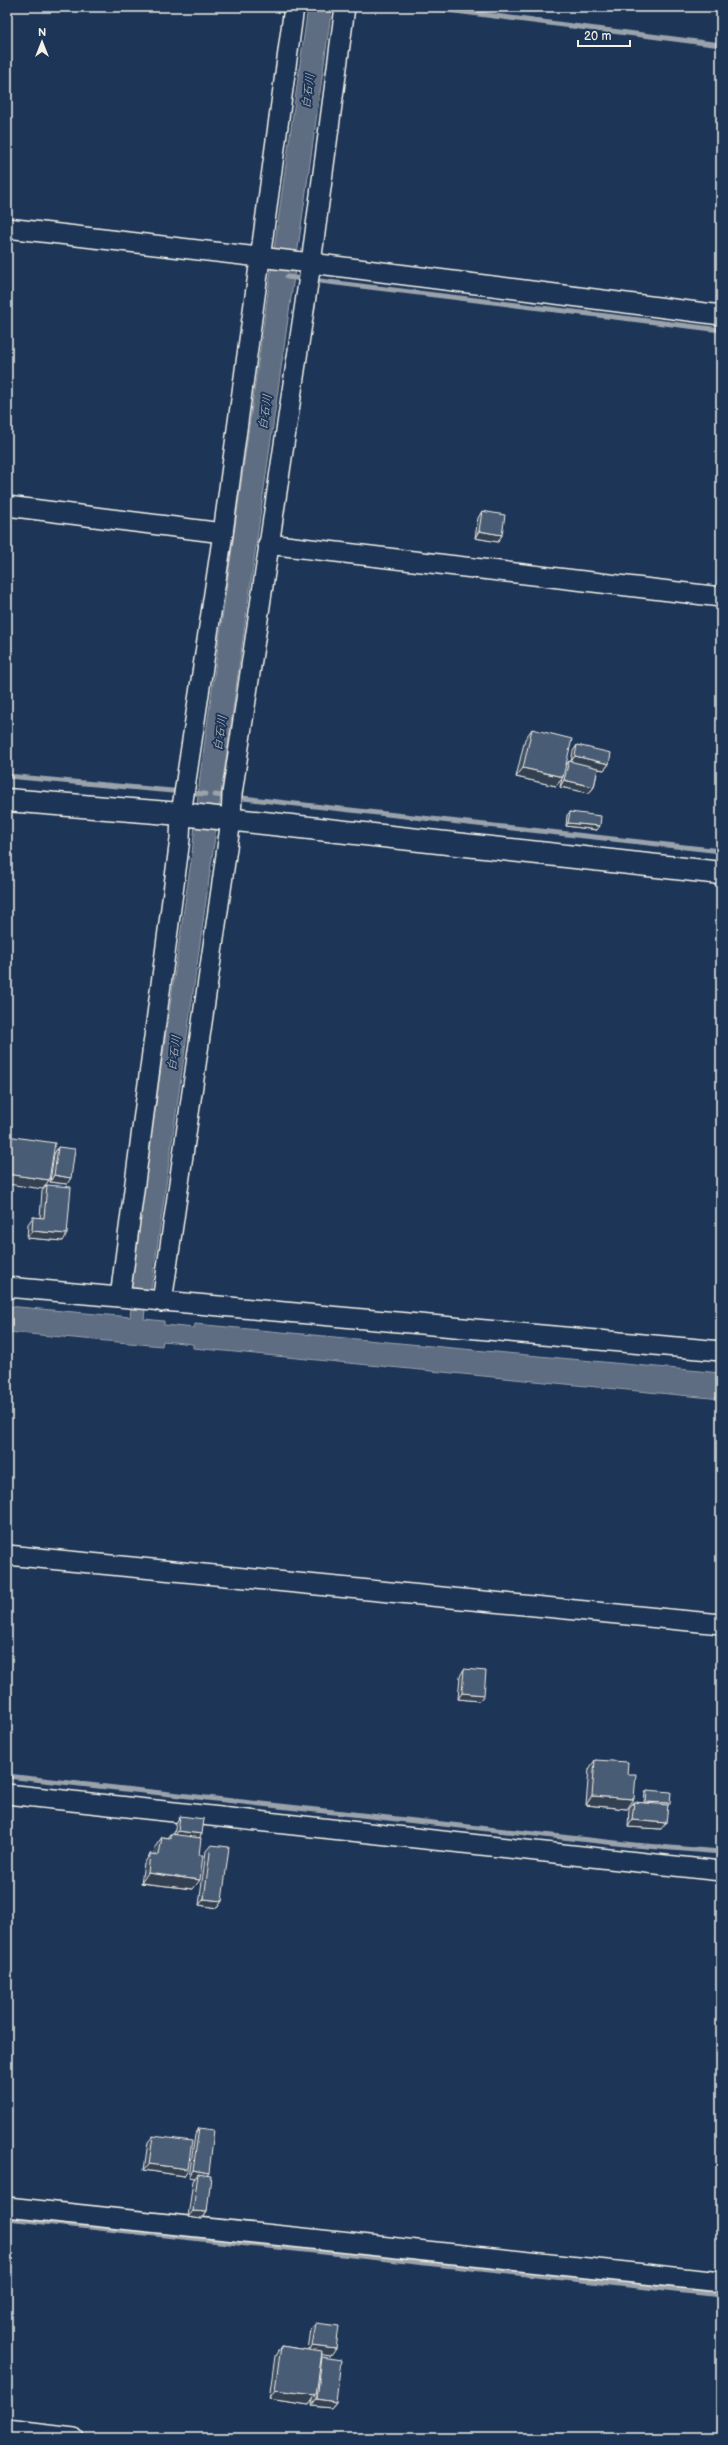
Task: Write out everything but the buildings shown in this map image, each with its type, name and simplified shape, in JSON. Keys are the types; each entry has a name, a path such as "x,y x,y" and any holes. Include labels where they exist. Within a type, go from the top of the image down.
{"street":[{"path":"156,1301 309,272 345,7"},
{"path":"123,1298 180,840 262,259 294,13"},
{"path":"7,228 262,259 309,272 721,315"},
{"path":"7,506 223,533"},
{"path":"268,544 721,597"},
{"path":"7,800 185,803 721,873"},
{"path":"7,1287 721,1351"},
{"path":"7,1555 721,1624"},
{"path":"7,1794 721,1871"},
{"path":"7,2207 721,2282"},
{"path":"7,2430 74,2438"}],"water":[{"name":"白石川","path":"308,7 332,7 151,1291 147,1291 144,1319 164,1321 164,1325 194,1328 195,1324 721,1373 721,1399 193,1348 193,1344 163,1341 162,1346 7,1332 7,1306 130,1317 133,1289 129,1288 192,854 200,776"}],"waterway":[{"path":"258,7 289,11"},
{"path":"424,7 721,45"},
{"path":"287,277 721,330"},
{"path":"7,776 205,794"},
{"path":"215,795 721,851"},
{"path":"7,1776 634,1845 721,1852"},
{"path":"7,2218 721,2295"}]}
